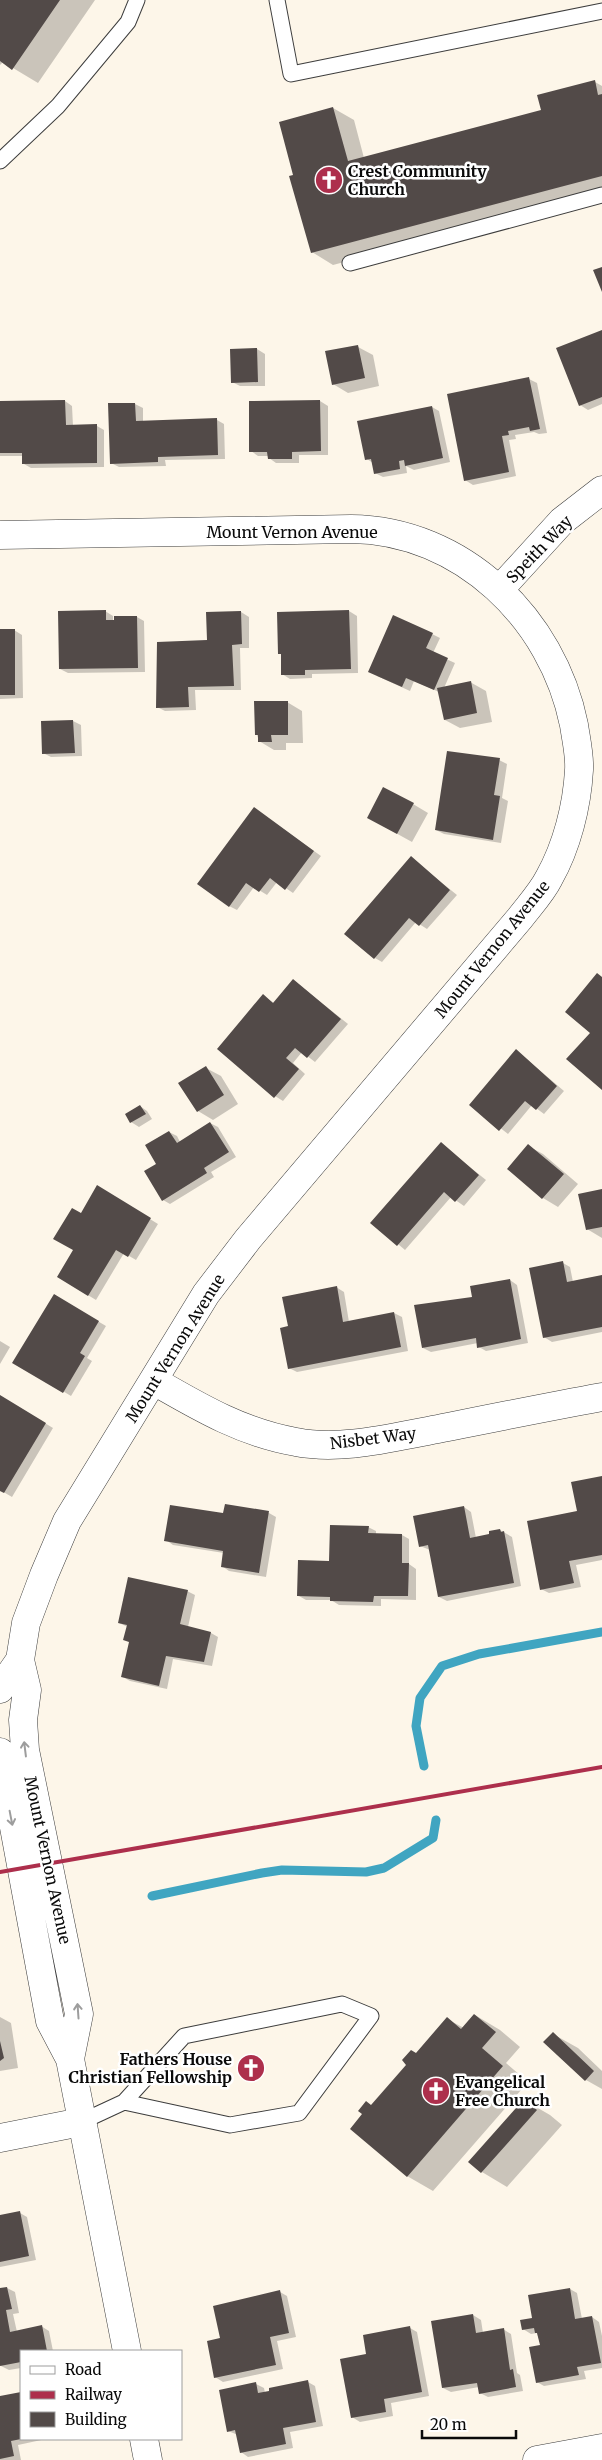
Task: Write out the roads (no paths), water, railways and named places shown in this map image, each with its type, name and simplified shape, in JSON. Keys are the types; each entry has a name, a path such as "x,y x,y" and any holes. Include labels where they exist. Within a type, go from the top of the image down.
{"street":[{"name":"Speith Way","path":"500,590 562,521 602,490"},
{"name":"Mount Vernon Avenue","path":"0,535 377,530 405,536 450,554 500,590 530,623 553,660 569,703 580,768 568,834 549,879 514,926 248,1239 206,1294 67,1521 10,1659 0,1689"},
{"name":"Nisbet Way","path":"154,1381 217,1416 252,1431 297,1443 334,1444 378,1440 602,1397"},
{"name":"Mount Vernon Avenue","path":"10,1659 26,1690 23,1720 25,1750 79,2014 70,2058"},
{"name":"Mount Vernon Avenue","path":"0,1752 50,2021 70,2058 127,2350"},
{"path":"0,2138 81,2122"},
{"path":"144,2440 148,2460"},
{"path":"537,2460 602,2448"}],"lane":[{"path":"0,161 58,106 128,22 137,0"},
{"path":"281,1 291,74 602,11"},
{"path":"350,263 602,195"},
{"path":"81,2122 124,2102 184,2036 342,2004 371,2016 299,2114 230,2125 124,2102"}],"waterway":[{"path":"424,1766 416,1726 420,1698 442,1666 479,1654 602,1632"},
{"path":"152,1896 282,1870 366,1872 384,1868 433,1838 436,1820"}],"railway":[{"path":"0,1872 602,1767"}],"place":[{"name":"Crest Community Church","path":"329,180"},
{"name":"Fathers House Christian Fellowship","path":"251,2068"},
{"name":"Evangelical Free Church","path":"436,2091"}]}
